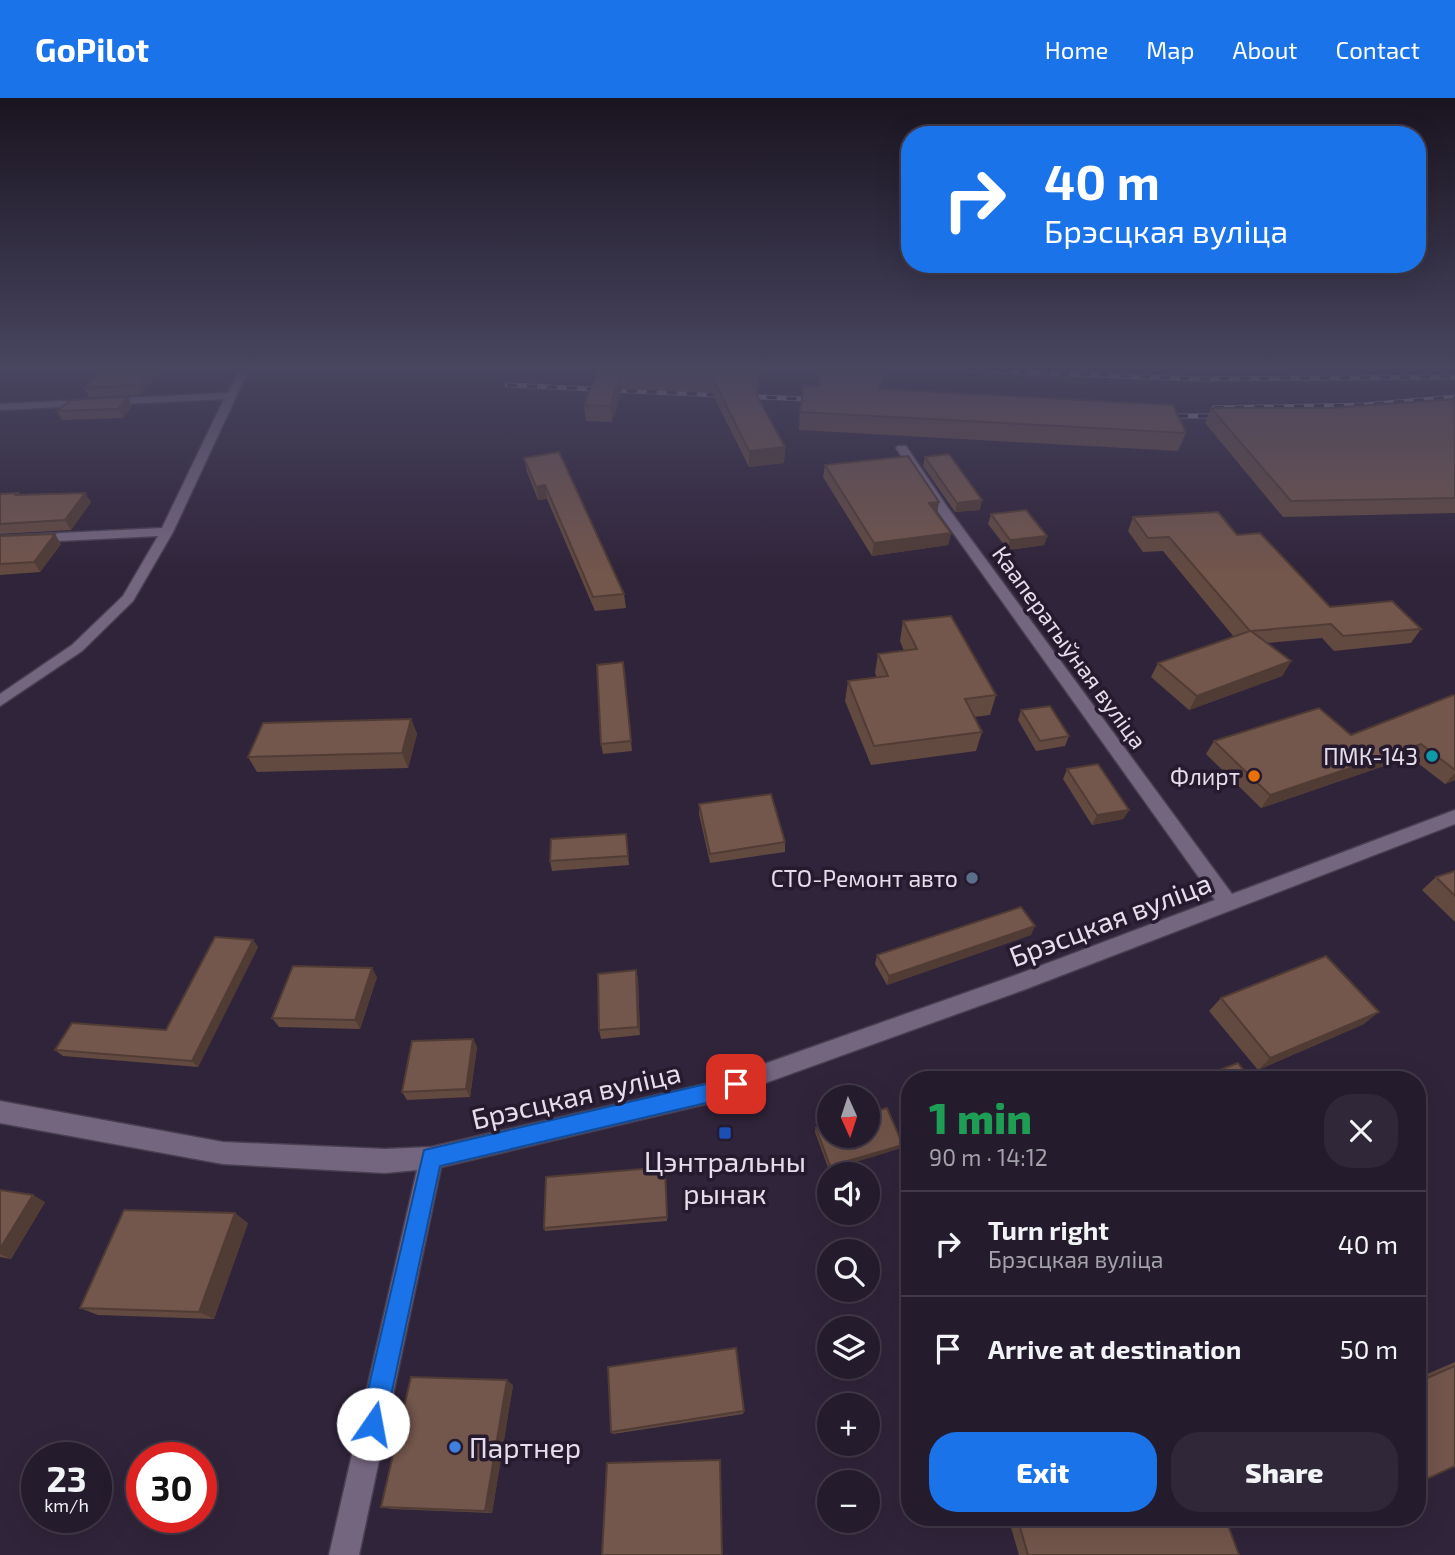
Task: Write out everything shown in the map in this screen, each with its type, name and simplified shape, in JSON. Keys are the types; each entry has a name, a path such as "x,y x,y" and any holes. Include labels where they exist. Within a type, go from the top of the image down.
{"street":[{"path":"0,701 77,648 128,598 167,533 210,437"},
{"name":"Кааператыўная вуліца","path":"902,448 943,510 1229,905"},
{"path":"0,540 167,533"},
{"name":"Брэсцкая вуліца","path":"0,1112 223,1153 385,1161 431,1158 710,1093 972,1001 1455,817"},
{"path":"344,1555 431,1158"}],"building":[{"path":"742,437 780,437 785,447 749,451"},
{"path":"1236,437 1455,437 1455,498 1291,501"},
{"path":"559,452 624,594 593,597 545,485 536,487 524,458"},
{"path":"949,454 982,500 957,503 925,457"},
{"path":"908,456 939,502 929,503 951,533 874,543 825,465"},
{"path":"18,493 16,495 85,493 65,520 0,524 0,494"},
{"path":"1026,510 1047,536 1010,540 991,514"},
{"path":"1218,512 1237,535 1260,533 1330,607 1392,601 1421,629 1343,636 1331,624 1251,631 1291,661 1197,696 1158,663 1250,631 1169,537 1148,538 1133,517"},
{"path":"55,534 34,562 0,564 0,536"},
{"path":"951,616 996,695 965,699 982,732 874,746 848,681 888,676 878,654 917,649 903,621"},
{"path":"623,662 631,741 601,744 597,665"},
{"path":"1453,695 1455,770 1421,744 1270,795 1214,741 1319,708 1351,735"},
{"path":"1050,706 1069,736 1040,741 1021,710"},
{"path":"411,719 402,753 248,757 263,723"},
{"path":"1098,764 1129,810 1097,815 1067,769"},
{"path":"771,794 785,842 710,854 699,804"},
{"path":"626,834 628,856 550,861 551,839"},
{"path":"1455,871 1455,896 1436,877"},
{"path":"1021,907 1035,926 889,976 877,955"},
{"path":"215,937 253,940 192,1061 55,1050 72,1023 166,1030"},
{"path":"1326,956 1379,1012 1270,1058 1221,998"},
{"path":"293,966 372,968 355,1020 272,1018"},
{"path":"636,970 638,1027 599,1030 598,974"},
{"path":"473,1039 466,1089 402,1092 412,1041"},
{"path":"1238,1063 1244,1071 1217,1071"},
{"path":"887,1108 901,1146 844,1162 829,1162 823,1148 880,1148 880,1110"},
{"path":"665,1167 667,1217 544,1228 546,1177"},
{"path":"0,1190 33,1195 0,1249"},
{"path":"124,1210 235,1213 199,1312 80,1308"},
{"path":"736,1348 744,1411 611,1432 608,1367"},
{"path":"1455,1366 1455,1466 1426,1479 1426,1379"},
{"name":"Партнер","path":"411,1377 507,1380 485,1511 381,1507"},
{"path":"720,1460 722,1555 602,1555 607,1463"},
{"path":"1020,1526 1228,1526 1239,1555 1028,1555"}],"place":[{"name":"ПМК-143","path":"1432,756"},
{"name":"Флирт","path":"1254,776"},
{"name":"СТО-Ремонт авто","path":"972,878"},
{"name":"Цэнтральны рынак","path":"725,1133"},
{"name":"Партнер","path":"455,1447"}],"route":[{"path":"373,1424 431,1158 710,1093 736,1084"}]}
